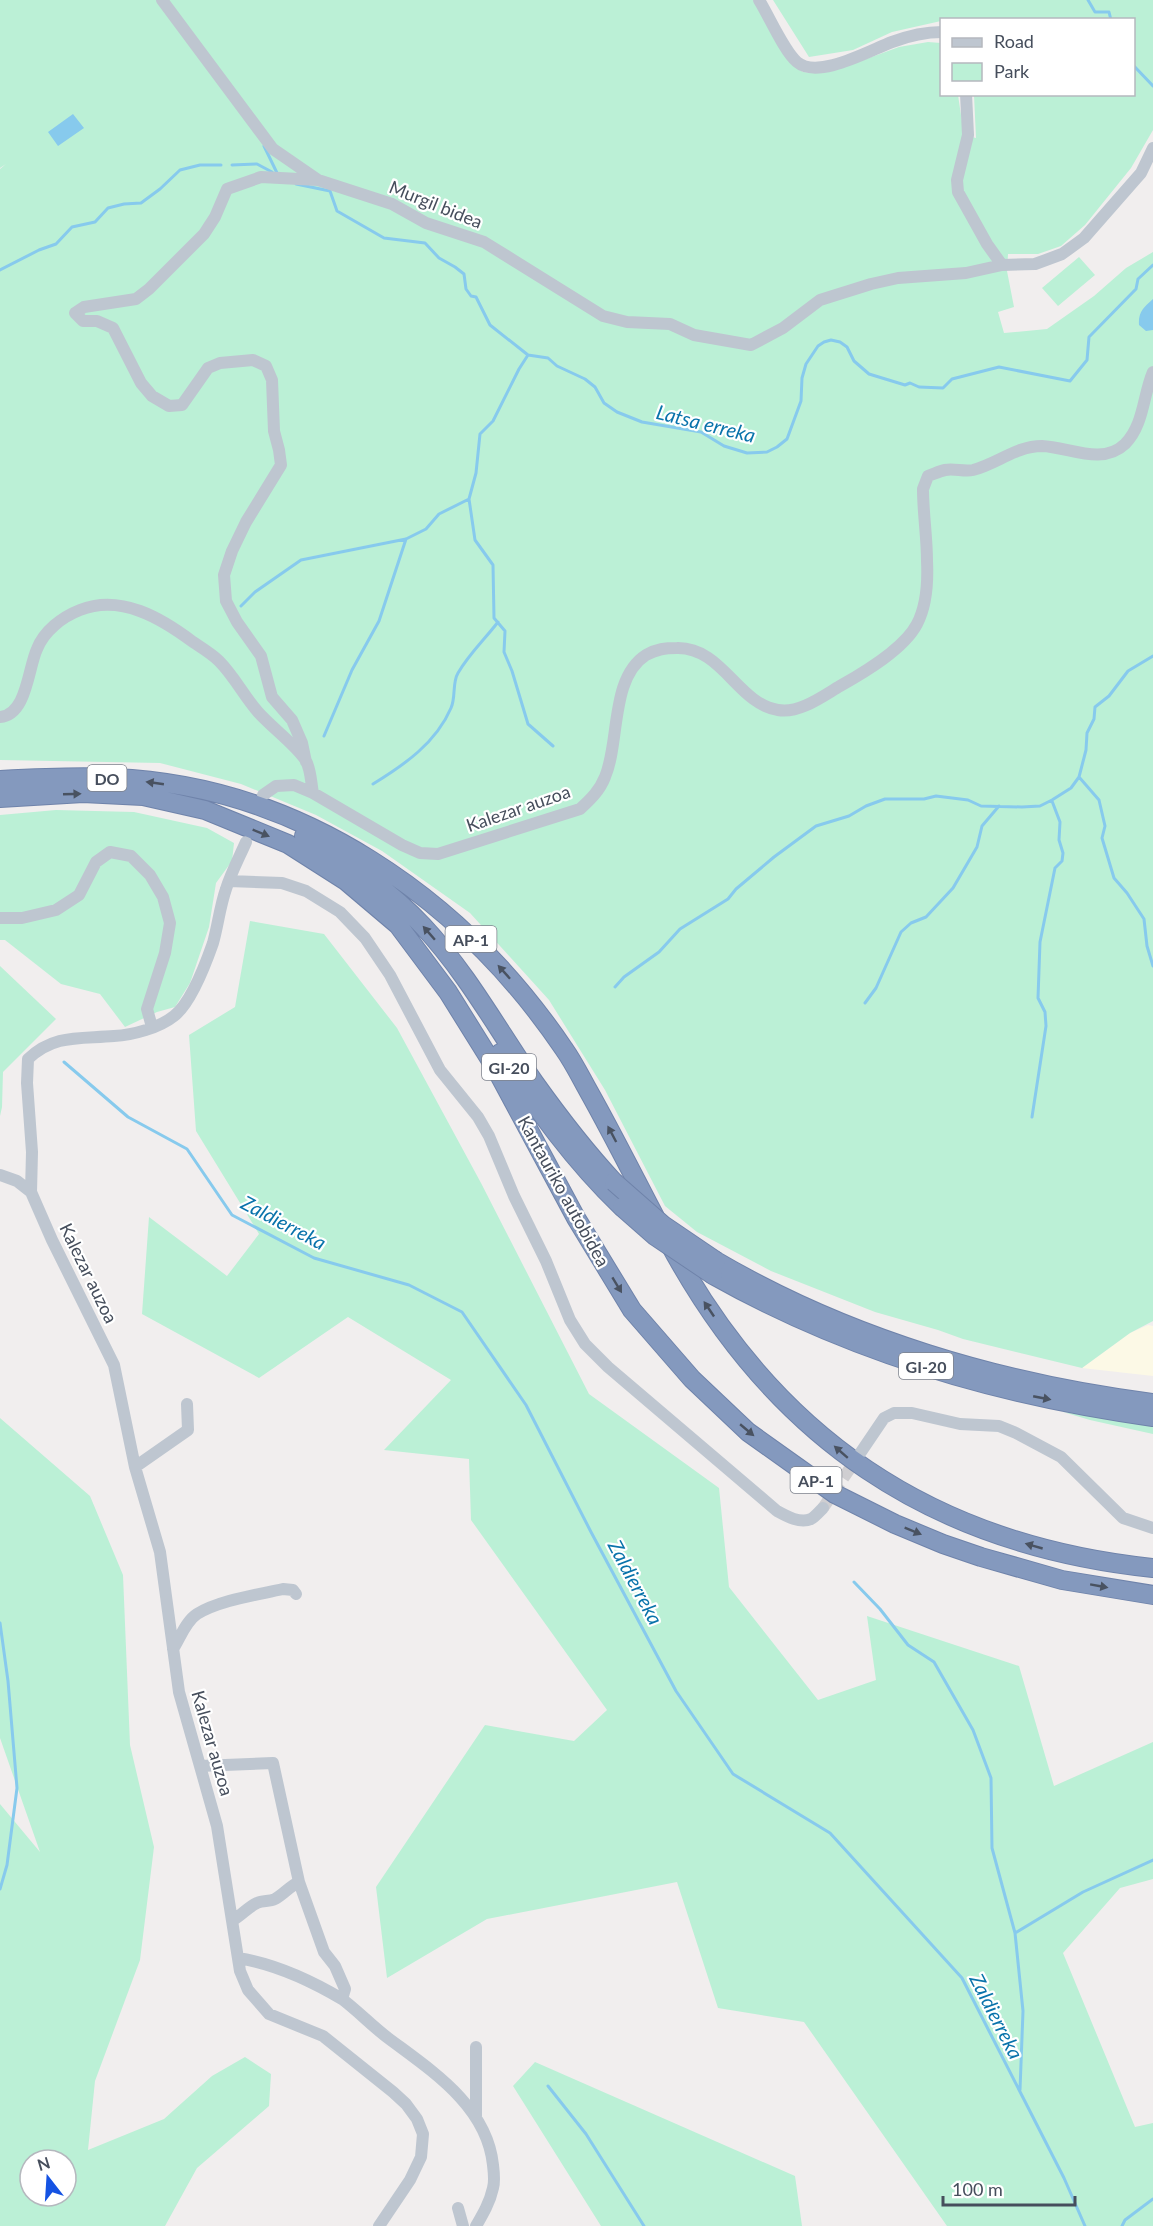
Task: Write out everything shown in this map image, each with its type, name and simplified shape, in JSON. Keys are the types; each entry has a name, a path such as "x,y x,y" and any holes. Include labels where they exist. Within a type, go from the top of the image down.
{"highway":[{"name":"DO","path":"0,780 114,778 213,793"},
{"name":"GI-20","path":"213,793 291,829 330,851 368,876 401,904 444,950 540,1090 595,1162 614,1182 715,1268 869,1333 941,1357 1043,1384 1153,1403"},
{"name":"AP-1","path":"213,793 296,819 338,841 418,891 482,948 527,997 566,1051 686,1275 732,1343 787,1405 852,1461 908,1496 959,1521 993,1534 1060,1553 1153,1568"},
{"name":"Kantauriko autobidea","path":"0,798 83,794 143,796 206,810 288,844 346,880 398,925 448,992 496,1069 576,1218 632,1310 692,1379 748,1432 836,1494 924,1536 981,1557 1062,1580 1153,1595"},
{"name":"GI-20","path":"398,925 457,989 532,1103 599,1185 655,1236 715,1268 779,1310 911,1362 1033,1396 1153,1417"}],"street":[{"name":"Murgil bidea","path":"162,0 273,149 318,180 392,204 426,223 484,242 603,316 627,322 670,324 694,335 751,345 783,328 820,300 898,278 966,273 1002,264"},
{"path":"759,0 798,63 813,69 845,61 892,42 928,32 940,32"},
{"path":"966,96 968,135 957,180 958,192 987,244 1002,264 1035,264 1062,254 1084,238 1141,173 1153,148"},
{"path":"313,793 302,743 292,720 272,697 261,656 237,622 226,601 224,575 232,551 246,522 281,465 274,431 272,380 266,366 253,360 220,363 208,368 182,405 169,406 152,396 141,382 113,328 98,321 83,321 75,313 84,307 136,299 149,289 204,234 215,217 227,189 261,177 318,180"},
{"name":"Kalezar auzoa","path":"263,795 276,786 294,786 313,793 402,845 420,853 438,854 580,808 596,795 606,775 621,698 633,668 645,656 661,648 699,651 758,701 776,710 792,711 855,678 893,650 917,624 927,587 922,489 928,476 945,470 972,470 1016,451 1040,446 1091,455 1107,454 1125,444 1139,420 1147,384 1153,372"},
{"path":"0,717 4,717 19,705 37,648 48,631 64,618 81,609 103,605 127,606 171,626 219,661 258,712 306,762"},
{"name":"Kalezar auzoa","path":"246,842 229,881 213,943 190,997 175,1016 152,1027 117,1036 59,1040 40,1048 28,1059 27,1083 32,1152 31,1192 52,1240 114,1365 135,1467 160,1552 179,1692 217,1826 240,1971 248,1990 269,2014 323,2036 406,2104 423,2134 419,2164 379,2226"},
{"path":"0,918 22,918 56,910 79,895 96,862 110,852 131,856 150,875 163,897 171,923 165,953 147,1009 152,1027"},
{"path":"229,881 282,883 306,891 340,912 365,938 390,975 440,1070 478,1118 489,1137 514,1196 546,1261 570,1320 585,1344 608,1367 777,1511 800,1520 812,1519 823,1508"},
{"path":"0,1175 16,1181 31,1192"},
{"path":"135,1467 188,1430 187,1404"},
{"path":"861,1452 884,1418 894,1413 912,1413 960,1424 999,1426 1061,1457 1123,1518 1153,1528"},
{"path":"173,1648 197,1614 221,1605 283,1589 293,1590 296,1594"},
{"path":"200,1766 273,1763 299,1882 324,1952 335,1966 345,1989 342,2000"},
{"path":"233,1920 251,1906 260,1901 268,1902 278,1897 299,1882"},
{"path":"238,1958 273,1966 321,1987 342,2000 413,2055 460,2096 477,2116 492,2151 494,2186 488,2204 476,2226"},
{"path":"476,2047 477,2116"},
{"path":"458,2208 463,2226"}],"shaded area":[{"path":"1148,1325 1153,1326 1153,1376 1082,1368 1130,1333"}],"green space":[{"path":"0,0 753,0 791,64 803,72 816,73 844,67 899,47 928,42 940,43 940,96 958,96 964,135 976,138 974,96 1135,96 1135,18 940,18 940,21 892,32 853,50 809,57 773,0 1153,0 1153,130 1131,168 1085,225 1061,246 1038,254 1008,254 1007,271 1014,307 998,312 1004,333 1047,329 1094,296 1126,268 1153,252 1153,1321 1130,1333 1082,1368 963,1339 875,1312 771,1271 697,1232 665,1206 605,1090 549,1000 470,913 382,851 316,815 241,784 160,763 0,760 0,169 6,164 0,168"},
{"path":"1079,257 1095,275 1058,306 1042,288"},
{"path":"56,810 134,812 207,828 234,843 232,861 216,883 209,927 190,983 175,1007 157,1012 125,1027 100,994 61,984 5,940 0,940 0,815"},
{"path":"250,921 324,934 397,1028 481,1183 589,1394 719,1488 729,1587 818,1700 876,1680 867,1616 1019,1666 1054,1786 1153,1742 1153,1879 1120,1888 1063,1953 1135,2127 1153,2123 1153,2226 947,2226 804,2022 718,2008 677,1882 487,1919 387,1978 376,1887 485,1725 574,1741 607,1710 471,1520 469,1459 384,1450 451,1380 348,1317 259,1378 142,1314 149,1217 227,1276 259,1234 196,1131 189,1035 235,1007"},
{"path":"0,966 56,1019 3,1072 0,1116"},
{"path":"1063,1412 1153,1426 1153,1434 1090,1420"},
{"path":"0,1418 90,1496 123,1575 130,1745 154,1847 140,1960 95,2081 88,2150 164,2119 212,2076 245,2057 271,2074 269,2106 197,2168 165,2226 0,2226 0,1804 40,1852 0,1738"},
{"path":"535,2062 795,2176 802,2226 601,2226 513,2086"}],"water":[{"path":"73,114 84,128 58,146 48,132"},
{"path":"1153,299 1153,330 1146,331 1139,325 1140,317 1144,307"}],"waterway":[{"path":"1088,0 1095,12 1109,12 1110,18"},
{"path":"1135,67 1153,86"},
{"path":"264,146 278,175"},
{"name":"Latsa erreka","path":"232,165 257,164 272,172"},
{"name":"Latsa erreka","path":"0,270 56,244 72,227 95,222 108,208 141,203 180,170 200,165 221,165"},
{"name":"Latsa erreka","path":"296,184 330,191 337,211 384,238 425,243 439,258 464,274 466,289 471,296 476,297 490,325 528,355 548,358 557,366 585,379 595,387 604,403 617,412 642,422 701,432 724,446 747,453 767,452 787,439 801,401 802,378 806,364 818,346 831,340 847,347 854,361 869,374 905,385 910,383 919,387 943,388 952,379 999,367 1070,381 1087,360 1089,337 1136,289 1138,279 1153,265"},
{"path":"528,355 493,421 480,434 476,473 469,499 475,540 493,565 494,618 505,631 504,652 528,724 553,746"},
{"path":"241,606 255,592 301,560 406,539 426,529 439,514 469,499"},
{"path":"324,736 352,670 379,621 406,539"},
{"path":"373,784 407,761 437,732 451,708 458,673 498,622"},
{"path":"615,987 624,977 659,952 680,929 728,899 736,889 774,857 816,826 849,816 885,799 924,799 936,796 968,800 981,806 1022,807 1040,806 1052,800 1071,788 1079,777 1086,750 1087,733 1094,719 1095,707 1109,696 1128,671 1153,656"},
{"path":"1079,777 1099,800 1105,826 1102,838 1114,878 1144,919 1147,946 1153,966"},
{"path":"1032,1117 1046,1026 1045,1012 1038,998 1040,942 1055,868 1062,861 1063,853 1059,840 1060,822 1052,801"},
{"path":"865,1003 876,988 901,932 911,923 926,917 953,888 977,847 982,826 999,806"},
{"name":"Zaldierreka","path":"64,1062 128,1117 187,1149 232,1215 314,1258 409,1285 462,1312 526,1405 676,1691 733,1774 830,1833 962,1978 1064,2178 1085,2226"},
{"path":"854,1582 880,1609 908,1645 934,1662 973,1730 991,1778 992,1848 1015,1933 1023,2011 1020,2090"},
{"path":"0,1623 8,1681 17,1788 7,1865 0,1889"},
{"path":"1015,1933 1083,1892 1153,1860"},
{"path":"548,2086 586,2134 644,2226"},
{"path":"1122,2226 1125,2220 1153,2199"}],"tunnel":[{"path":"823,1508 859,1455"}]}
